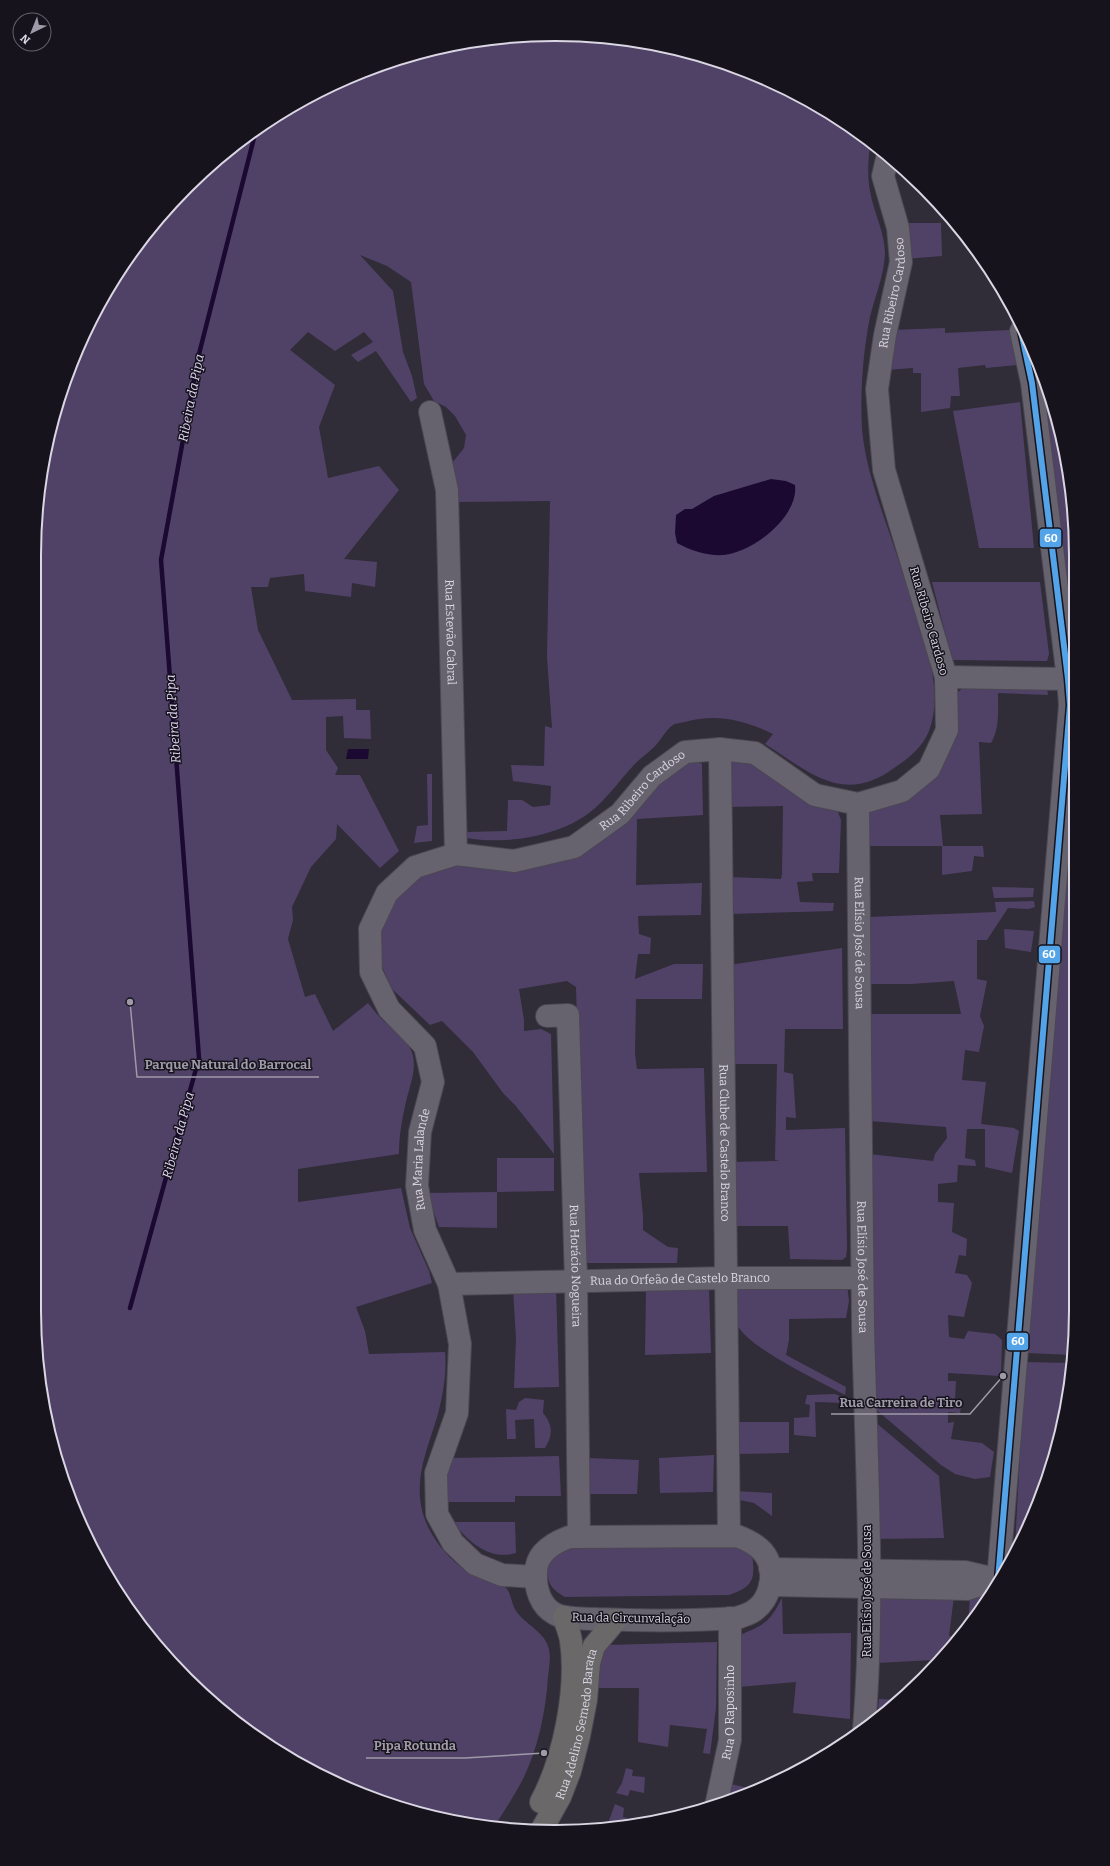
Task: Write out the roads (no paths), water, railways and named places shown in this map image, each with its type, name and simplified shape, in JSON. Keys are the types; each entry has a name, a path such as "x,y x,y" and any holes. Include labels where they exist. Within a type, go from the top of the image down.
{"main road":[{"name":"Rua Adelino Semedo Barata","path":"529,1824 547,1792 565,1735 570,1706 573,1660 571,1639 564,1618"},
{"name":"Rua Adelino Semedo Barata","path":"545,1825 560,1797 570,1771 586,1700 589,1663 594,1646 616,1620"}],"street":[{"name":"Rua Ribeiro Cardoso","path":"456,854 514,861 574,847 620,814 652,776 685,752 720,750 754,752 815,795 858,804 902,791 929,769 947,730 946,677 884,470 877,389 885,335 901,262 898,228 884,176 886,163"},
{"path":"1025,348 1032,383 1069,686"},
{"name":"Rua Estevão Cabral","path":"430,412 447,490 456,854"},
{"path":"946,677 1068,679"},
{"path":"999,1570 1069,740"},
{"name":"Rua Clube de Castelo Branco","path":"720,750 729,1536"},
{"name":"Rua Elísio José de Sousa","path":"858,804 862,1278 868,1579 867,1695 865,1721"},
{"name":"Rua Maria Lalande","path":"456,854 415,867 387,893 370,930 371,972 390,1009 425,1046 433,1082 420,1132 417,1186 424,1230 449,1284 460,1344 457,1413 436,1473 437,1514 453,1543 475,1564 502,1575 536,1577"},
{"name":"Rua Horácio Nogueira","path":"547,1016 568,1015 576,1281 579,1537"},
{"name":"Rua do Orfeão de Castelo Branco","path":"449,1284 727,1278 862,1278"},
{"name":"Rua da Circunvalação","path":"729,1536 738,1536 752,1542 764,1554 770,1577 764,1600 752,1612 737,1618 616,1620 564,1618 554,1613 542,1601 536,1586 536,1570 542,1554 553,1543 568,1537 729,1536"},
{"path":"770,1577 868,1579 967,1589 991,1582"},
{"name":"Rua O Raposinho","path":"718,1799 730,1740 730,1618"}],"waterway":[{"name":"Ribeira da Pipa","path":"130,1308 199,1058 161,560 198,358 254,139"}],"place":[{"name":"Parque Natural do Barrocal","path":"130,1002"},
{"name":"Rua Carreira de Tiro","path":"1003,1376"},
{"name":"Pipa Rotunda","path":"544,1753"}]}
